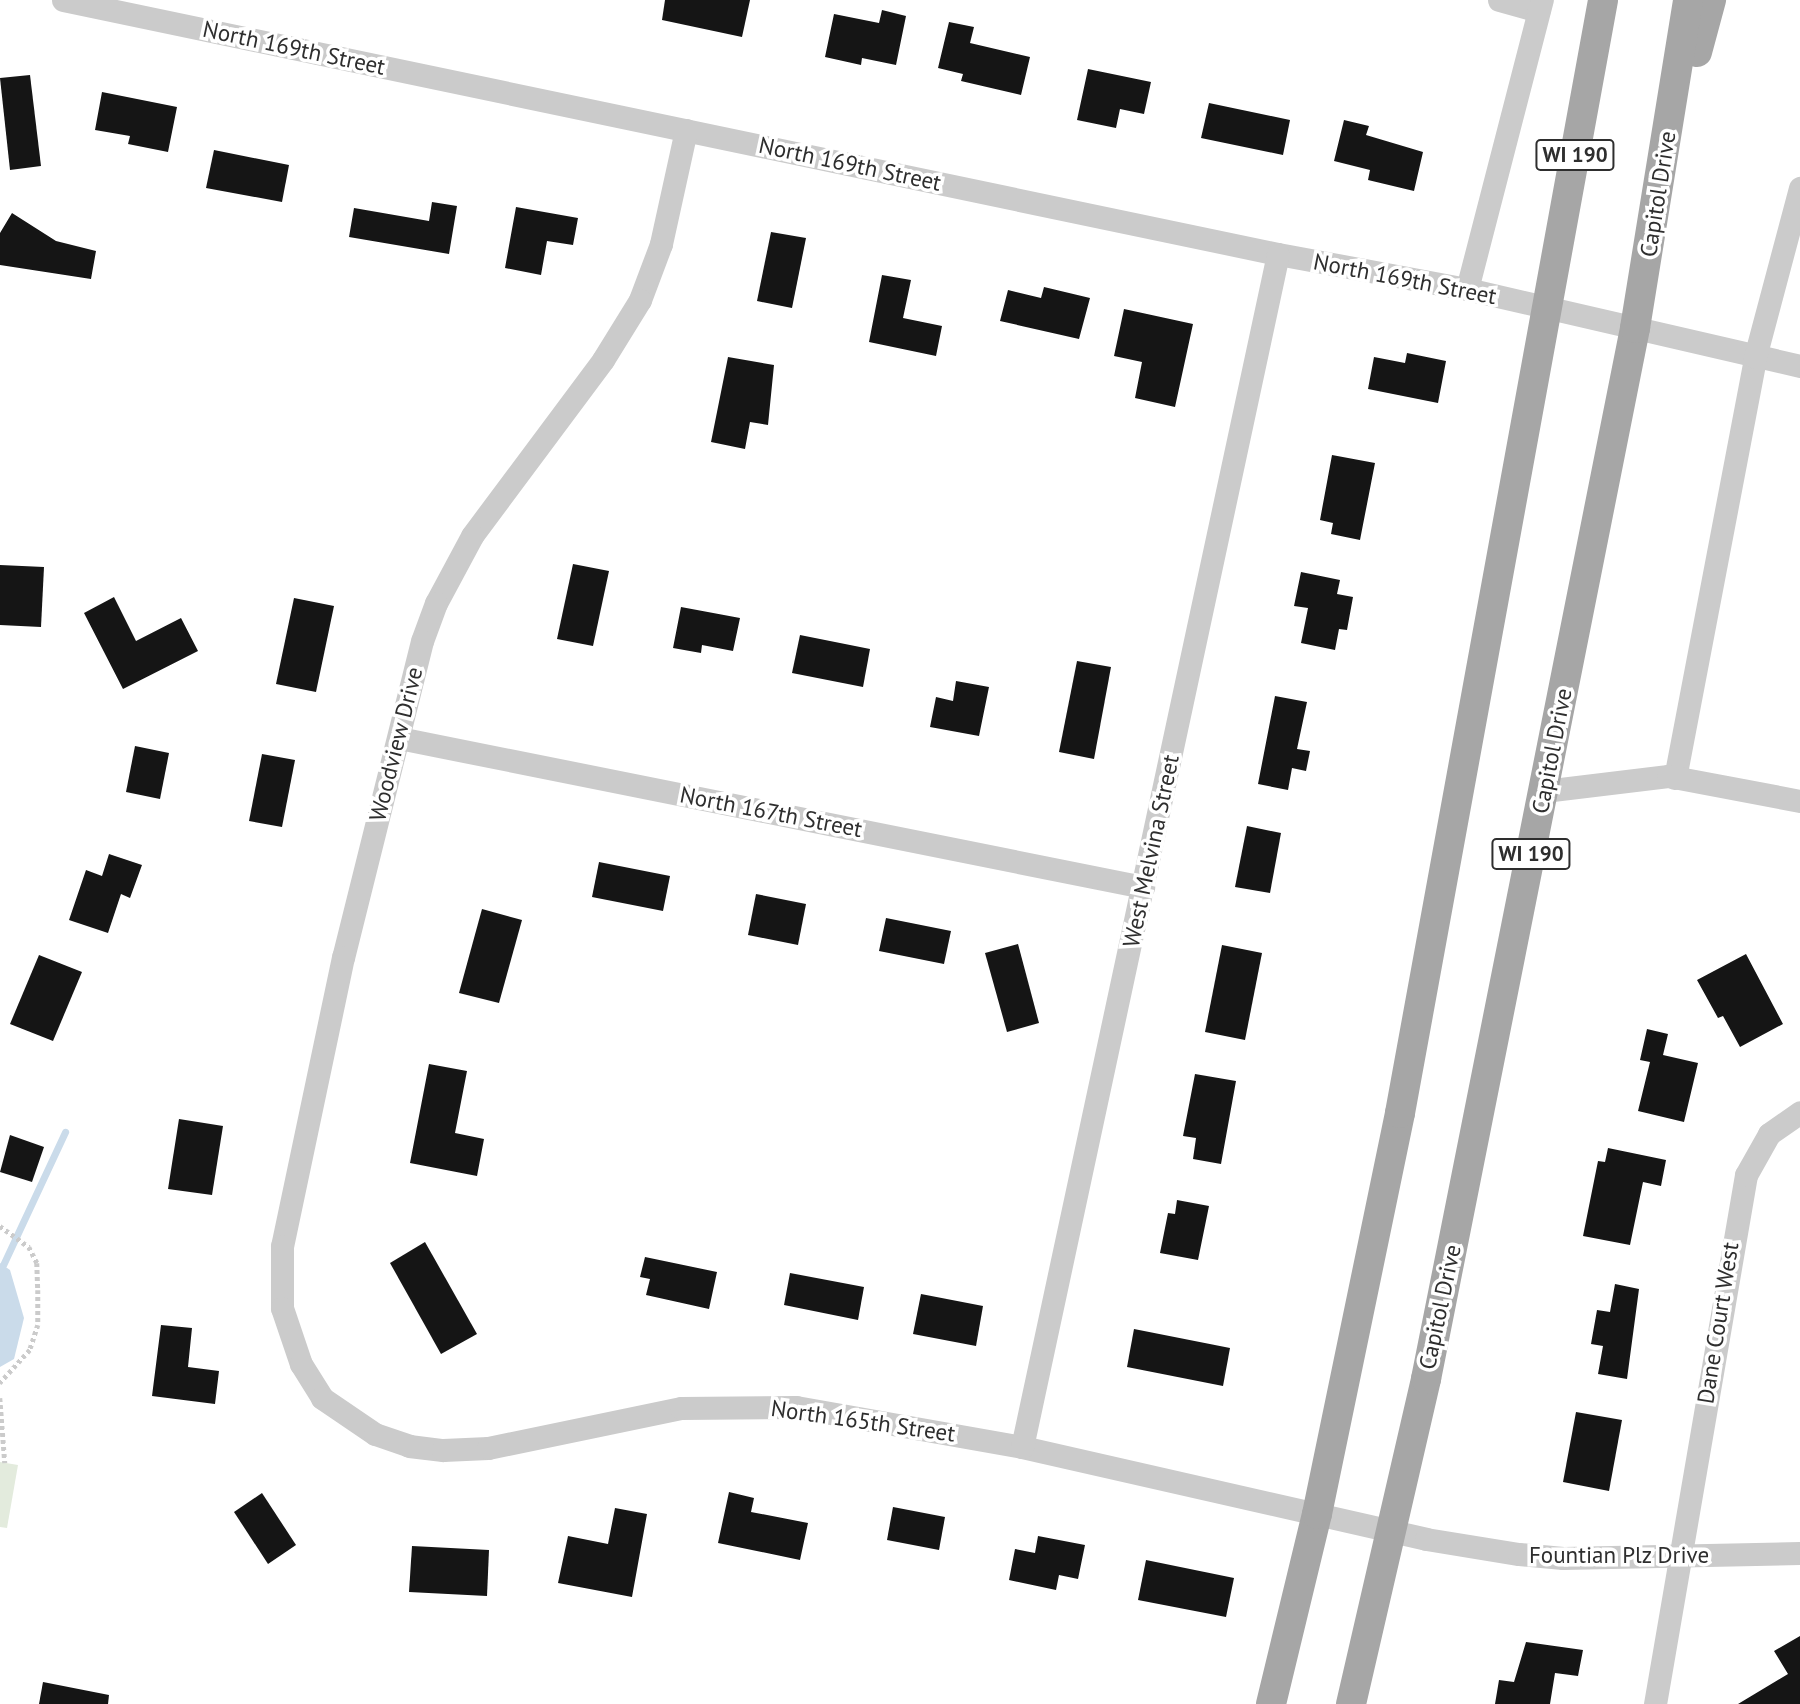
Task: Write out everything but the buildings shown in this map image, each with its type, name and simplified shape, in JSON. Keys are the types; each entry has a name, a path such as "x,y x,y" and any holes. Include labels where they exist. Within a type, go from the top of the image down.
{"main road":[{"name":"WI 190","path":"1271,1704 1317,1514 1401,1113 1603,0"},
{"path":"1658,202 1711,0"},
{"name":"Capitol Drive","path":"1352,1704 1391,1531 1544,791 1635,328 1658,202 1685,8"}],"street":[{"name":"North 169th Street","path":"64,0 1278,254 1467,289 1548,311 1800,366"},
{"path":"1467,289 1540,6 1499,0"},
{"name":"Woodview Drive","path":"331,1405 301,1364 291,1339 282,1308 282,1246 300,1146 422,641 451,572 640,300 661,244 686,130"},
{"path":"1675,778 1755,357 1800,188"},
{"name":"West Melvina Street","path":"1022,1447 1278,254"},
{"name":"North 167th Street","path":"399,737 1143,887"},
{"path":"1544,791 1675,778 1800,801"},
{"name":"Dane Court West","path":"1655,1704 1746,1175 1769,1134 1800,1112"},
{"name":"North 165th Street","path":"331,1405 375,1434 409,1446 443,1450 488,1448 636,1414 739,1404 850,1414 1022,1447 1317,1514"},
{"name":"Fountian Plz Drive","path":"1317,1514 1519,1555 1681,1557 1800,1553"}],"path":[{"path":"0,1226 29,1247 37,1263 37,1325 30,1350 0,1383"},
{"path":"0,1398 5,1463"}],"shaded area":[{"path":"0,1462 18,1465 7,1528 0,1527"}],"water":[{"path":"0,1263 10,1270 24,1318 14,1359 0,1367"}],"waterway":[{"path":"3,1265 65,1132"}]}
